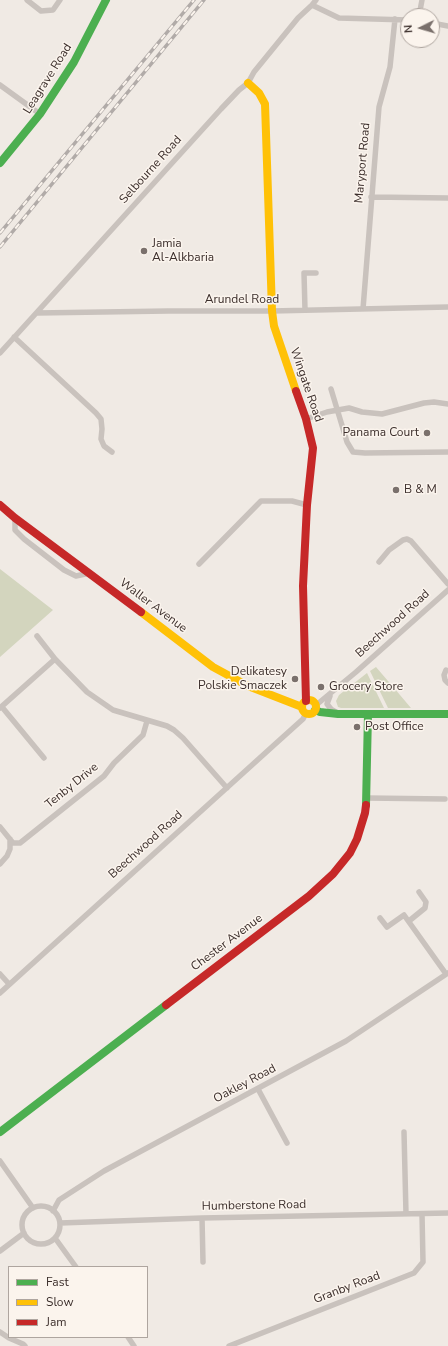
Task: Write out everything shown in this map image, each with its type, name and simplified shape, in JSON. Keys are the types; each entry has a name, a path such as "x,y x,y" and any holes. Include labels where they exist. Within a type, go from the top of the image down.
{"street":[{"path":"27,0 41,11 53,10 60,0"},
{"name":"Leagrave Road","path":"0,163 40,114 74,62 106,0"},
{"path":"314,3 339,18 400,19"},
{"name":"Selbourne Road","path":"0,353 238,90 248,83 254,72 293,24 314,3"},
{"name":"Maryport Road","path":"363,309 379,107 390,68 395,19"},
{"name":"Wingate Road","path":"248,83 259,93 265,104 272,311 274,326 306,419 314,448 307,505 303,586 305,707"},
{"path":"0,85 40,114"},
{"path":"371,197 448,198"},
{"path":"305,310 304,273 316,273"},
{"name":"Arundel Road","path":"37,313 272,311 448,307"},
{"path":"14,337 96,413 101,419 101,439 104,446 112,452"},
{"path":"331,389 347,442 353,452 365,454 448,452"},
{"path":"306,419 326,412 349,408 362,412 382,414 424,403 434,402 448,404"},
{"path":"199,564 261,501 292,501 307,505"},
{"name":"Waller Avenue","path":"0,505 15,518 213,667 248,686 305,707 312,701 315,708"},
{"path":"15,518 15,530 19,535 64,570 76,576 90,573"},
{"path":"379,562 389,550 402,540 407,539 411,541 448,584"},
{"name":"Beechwood Road","path":"315,708 448,590"},
{"path":"37,636 55,659 87,692 113,710 167,726 174,730 184,738 227,788"},
{"path":"44,758 1,707 55,659"},
{"path":"446,670 444,675 445,680 448,683"},
{"path":"332,692 327,704 338,714"},
{"path":"305,707 310,714 315,708 320,712 338,714 448,714"},
{"name":"Beechwood Road","path":"0,993 303,719 305,707"},
{"name":"Chester Avenue","path":"0,1132 323,884 333,874 350,853 362,825 367,798 368,714"},
{"name":"Tenby Drive","path":"10,839 13,843 20,843 104,776 114,763 144,735 147,721"},
{"path":"367,798 445,799"},
{"path":"0,827 10,839 10,849 7,856 0,864"},
{"path":"409,921 425,908 426,902 419,892"},
{"path":"380,918 387,927 404,915 447,974"},
{"path":"0,974 9,984"},
{"name":"Oakley Road","path":"53,1211 60,1200 104,1171 346,1041 447,974"},
{"path":"258,1089 287,1143"},
{"path":"404,1132 406,1214"},
{"path":"0,1161 33,1208"},
{"path":"44,1207 53,1211 57,1214 60,1223 60,1229 55,1238 44,1244 32,1242 24,1233 23,1221 25,1216 33,1208 44,1207"},
{"name":"Humberstone Road","path":"60,1223 202,1218 448,1213"},
{"name":"Granby Road","path":"229,1346 414,1273 422,1262 422,1214"},
{"path":"202,1218 203,1262"},
{"path":"0,1251 24,1233"},
{"path":"55,1238 75,1266"},
{"path":"0,1332 8,1338 25,1346"}],"green space":[{"path":"0,569 53,610 0,657"},
{"path":"376,667 411,708 388,708 370,671"},
{"path":"367,673 384,708 338,707 336,701 339,695"}],"railway":[{"path":"0,233 194,0"},
{"path":"0,247 204,0"}],"traffic: fast":[{"path":"0,163 40,114 74,62 106,0"},
{"path":"315,710 338,714 448,714"},
{"path":"366,805 368,714"},
{"path":"0,1132 166,1005"}],"traffic: slow":[{"path":"248,83 259,93 265,104 272,311 274,326 296,391"},
{"path":"141,612 213,667 248,686 302,707"},
{"path":"309,700 314,702 316,707 314,712 309,714 304,712 302,707 304,702 309,700"}],"traffic: jam":[{"path":"296,391 306,419 313,448 307,505 303,586 306,701"},
{"path":"0,505 15,518 141,612"},
{"path":"166,1005 309,896 333,874 350,853 357,839 366,805"}],"place":[{"name":"Jamia Al-Alkbaria","path":"144,251"},
{"name":"Panama Court","path":"427,433"},
{"name":"B & M","path":"396,490"},
{"name":"Delikatesy Polskie Smaczek","path":"295,679"},
{"name":"Grocery Store","path":"321,687"},
{"name":"Post Office","path":"357,727"}]}
